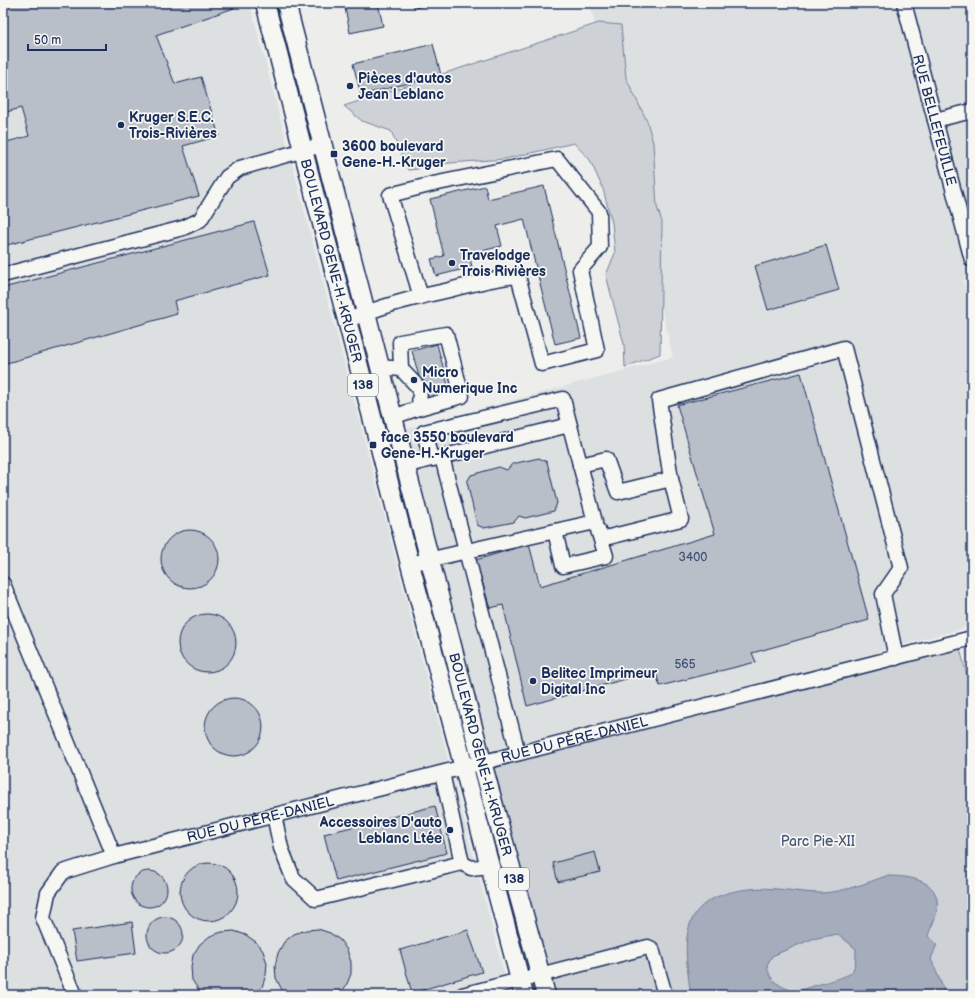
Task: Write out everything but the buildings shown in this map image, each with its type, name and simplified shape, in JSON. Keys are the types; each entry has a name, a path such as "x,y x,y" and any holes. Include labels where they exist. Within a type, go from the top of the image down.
{"main road":[{"name":"BOULEVARD GENE-H.-KRUGER","path":"265,3 410,564 522,987"},
{"name":"BOULEVARD GENE-H.-KRUGER","path":"286,3 482,762 546,995"}],"street":[{"name":"RUE BELLEFEUILLE","path":"904,3 972,260"},
{"path":"935,120 972,110"},
{"path":"3,275 183,228 200,220 227,177 240,168 303,149 322,145"},
{"path":"347,321 366,312 420,297 500,278 518,276 542,364 597,350 580,270 600,247 599,212 557,159 433,184 390,195 420,297"},
{"path":"393,417 462,396 446,334 400,342 402,369 420,389 419,408"},
{"path":"601,539 681,519 671,479 658,400 844,348 901,568 883,594 896,658"},
{"path":"380,367 402,369"},
{"path":"518,753 466,551 436,458 424,432 563,399 595,522 606,556 563,566 555,531"},
{"path":"405,466 569,425"},
{"path":"580,465 606,459 618,492 671,479"},
{"path":"410,564 595,522"},
{"path":"3,584 114,856"},
{"name":"RUE DU PÈRE-DANIEL","path":"75,995 42,918 48,893 63,872 114,856 972,638"},
{"path":"442,773 462,863"},
{"path":"274,815 281,848 293,878 316,899 462,863 471,868 490,866"},
{"path":"462,995 522,987 540,974 648,947 652,949 665,995"}],"shaded area":[{"path":"3,3 250,3 505,976 430,995 3,995"},
{"path":"590,3 972,3 972,278 963,280 972,314 972,626 482,761 399,431 673,357"},
{"path":"972,642 972,681 962,643"}],"green space":[{"path":"599,23 621,25 626,78 647,121 653,143 657,207 662,222 660,354 625,367 624,344 606,275 615,253 612,223 603,189 590,160 574,143 505,159 423,165 418,169 408,170 391,131 362,121 344,106"},
{"name":"Parc Pie-XII","path":"959,645 972,694 972,995 541,995 482,771"}],"water":[{"path":"886,876 906,877 924,882 931,887 936,894 936,915 928,936 937,944 931,959 946,995 691,995 686,955 687,938 690,923 698,911 709,901 726,893 758,888 813,893 838,891 855,887","holes":["838,934 856,949 855,965 851,973 795,992 776,983 768,971 767,965 772,956 812,939"]}],"place":[{"name":"Pièces d'autos Jean Leblanc","path":"350,86"},
{"name":"Kruger S.E.C. Trois-Rivières","path":"121,125"},
{"name":"3600 boulevard Gene-H.-Kruger","path":"334,154"},
{"name":"Travelodge Trois Rivières","path":"452,263"},
{"name":"Micro Numerique Inc","path":"414,380"},
{"name":"face 3550 boulevard Gene-H.-Kruger","path":"373,445"},
{"name":"Belitec Imprimeur Digital Inc","path":"533,681"},
{"name":"Accessoires D'auto Leblanc Ltée","path":"450,830"}]}
